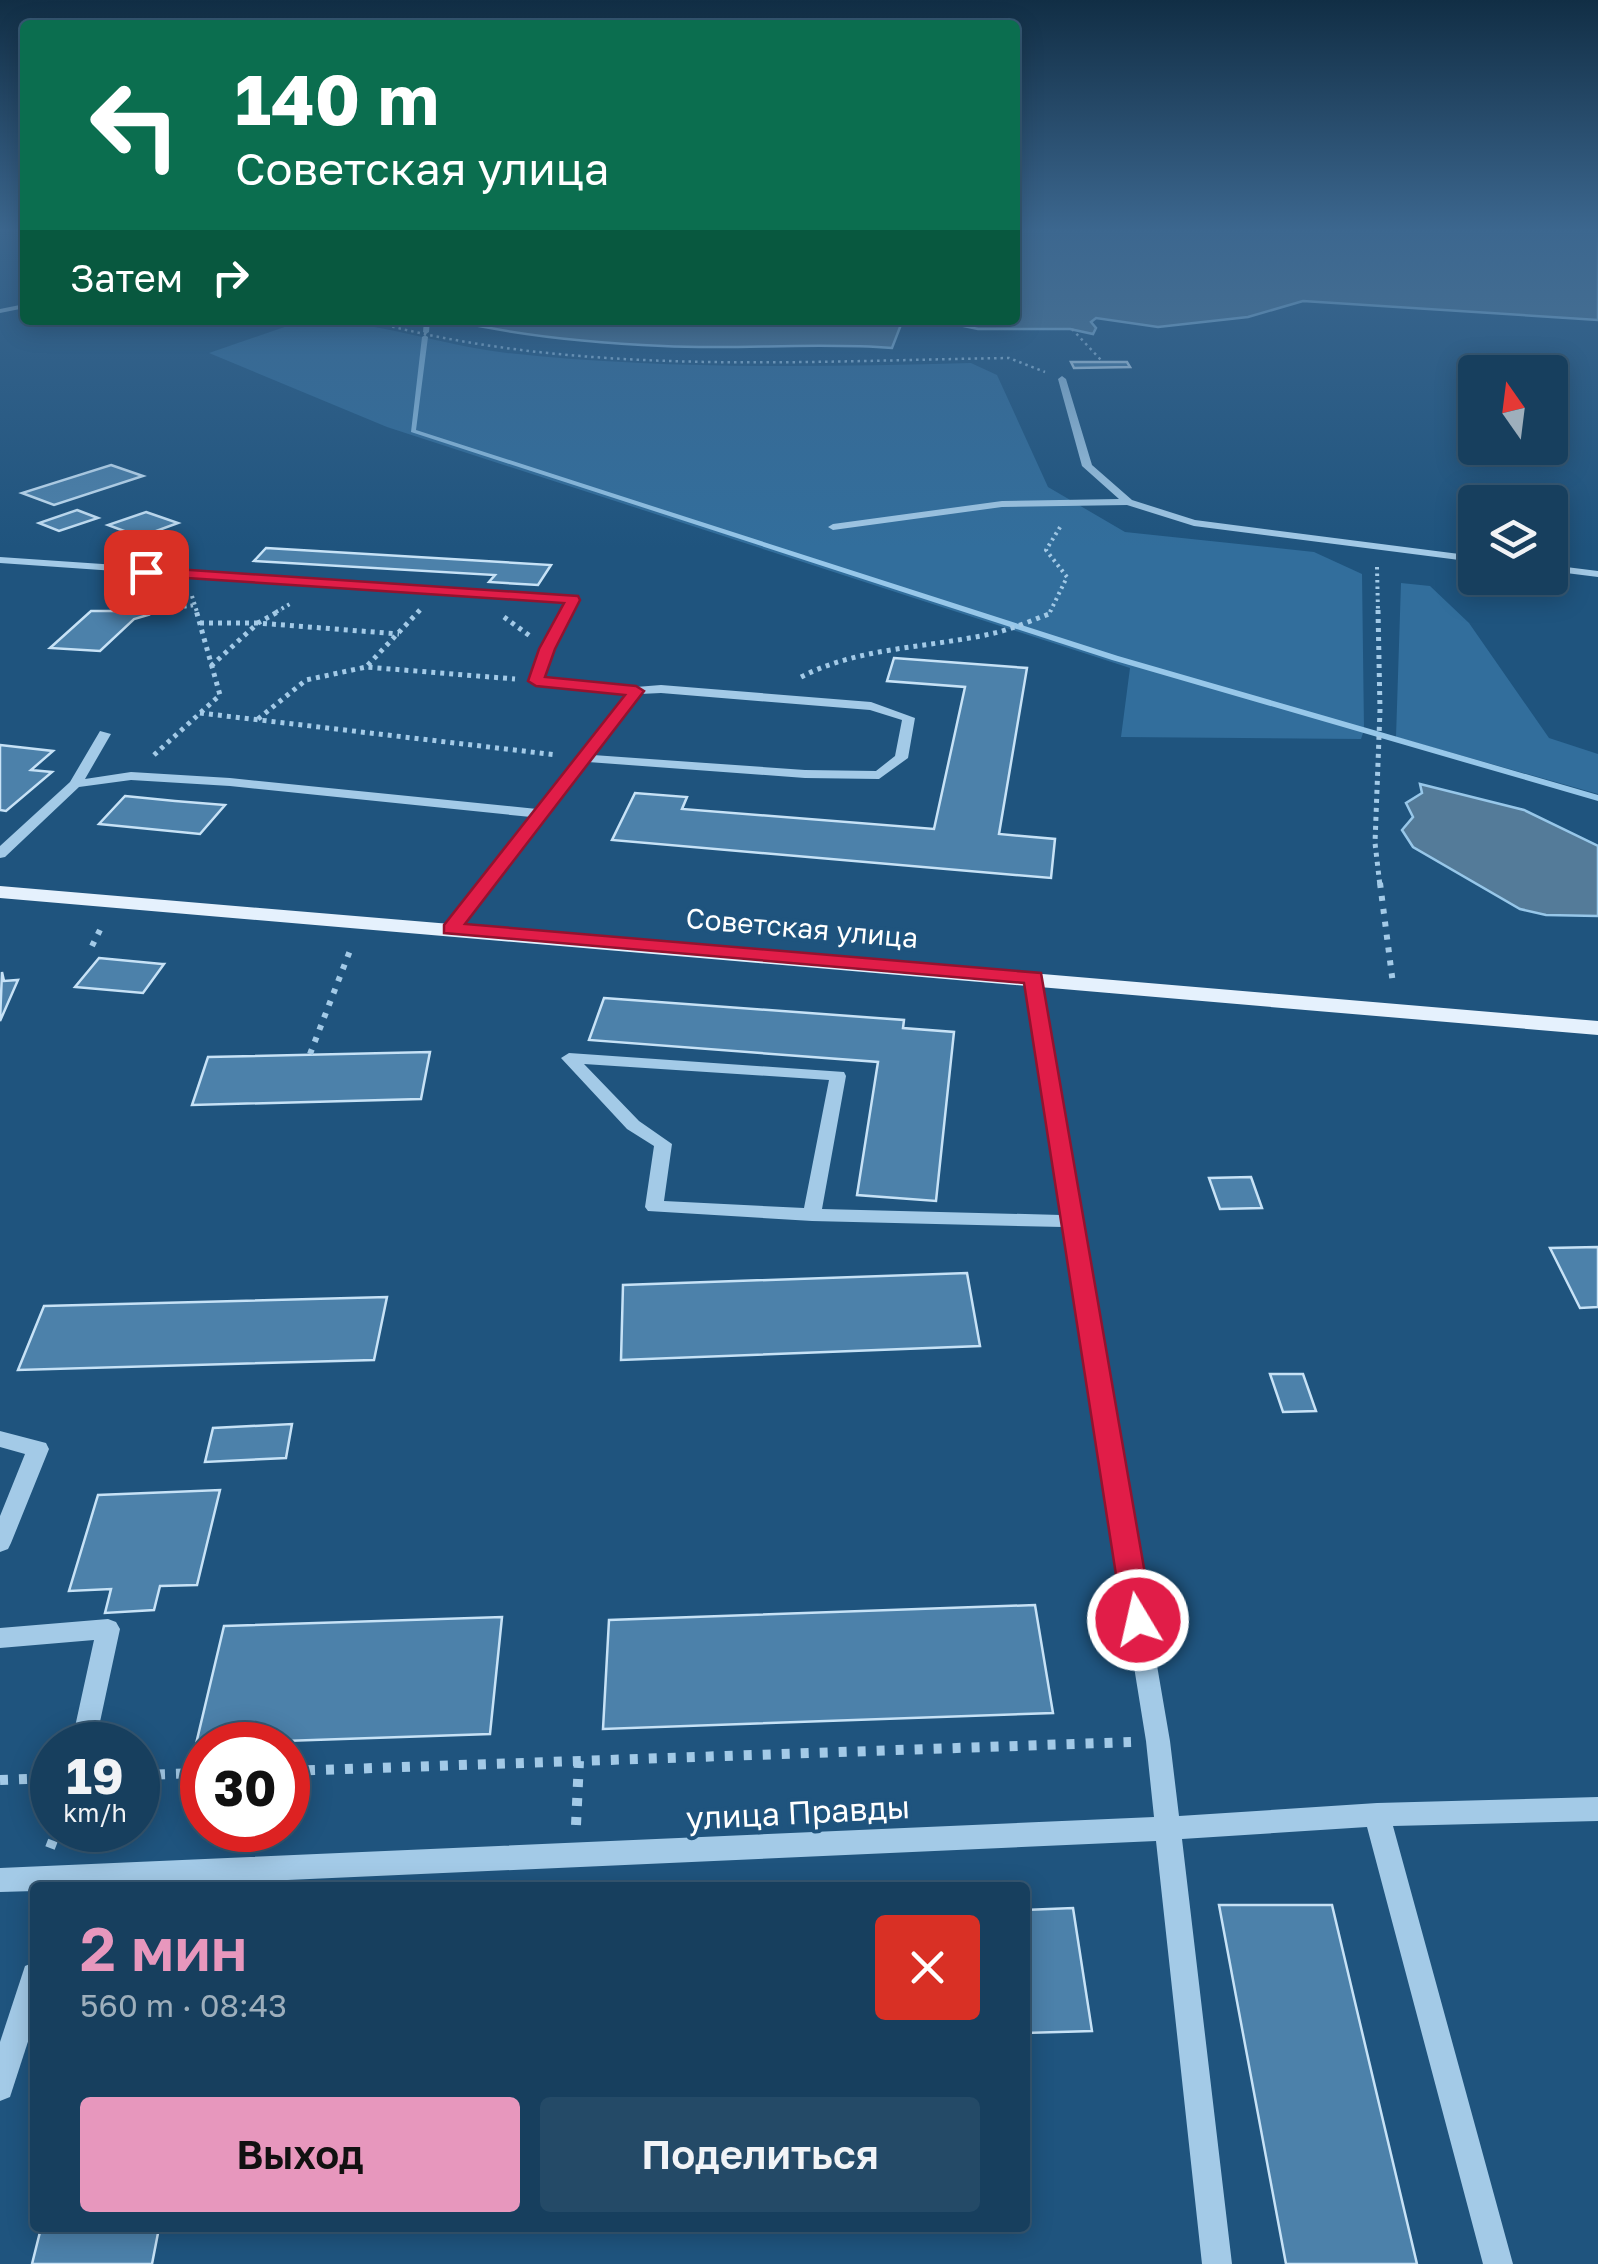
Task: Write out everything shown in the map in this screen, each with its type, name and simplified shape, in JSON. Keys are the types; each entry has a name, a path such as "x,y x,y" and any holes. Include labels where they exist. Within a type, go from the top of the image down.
{"main road":[{"name":"Советская улица","path":"0,892 1598,1028"}],"street":[{"path":"1062,378 1087,466 1128,502"},
{"path":"833,527 1002,504 1128,502 1194,523 1458,556"},
{"path":"0,560 573,600 547,649 536,681 871,706 909,718 902,758 879,775 805,774 586,758"},
{"path":"1568,570 1598,574"},
{"path":"451,929 636,691"},
{"path":"0,854 75,784 104,734"},
{"path":"75,784 130,776 230,782 542,814"},
{"path":"1034,978 1158,1741 1218,2264"},
{"path":"812,1215 838,1076 570,1058 633,1125 663,1144 654,1207 812,1215 1071,1221"},
{"path":"0,1439 38,1450 0,1543"},
{"path":"0,1638 108,1629 88,1722"},
{"name":"улица Правды","path":"83,1882 1168,1829 1377,1815 1598,1809"},
{"path":"1377,1815 1498,2264"},
{"name":"улица Правды","path":"0,1880 43,1882"},
{"path":"0,2087 30,1992"}],"path":[{"path":"440,337 472,344 724,362 1009,358 1062,378"},
{"path":"1079,337 1101,360"},
{"path":"759,696 822,666 932,641 991,634 1049,614 1066,577 1046,550 1066,519 1057,504"},
{"path":"1377,546 1380,746 1376,843 1397,1012"},
{"path":"130,776 220,694 183,574"},
{"path":"211,666 258,623 325,583"},
{"path":"366,667 437,591"},
{"path":"146,613 195,605"},
{"path":"200,623 258,623 400,634"},
{"path":"257,720 306,680 366,667 536,681"},
{"path":"200,712 586,758"},
{"path":"310,1054 362,922"},
{"path":"92,946 100,930"},
{"path":"310,1769 1158,1741"},
{"path":"575,1856 579,1762"},
{"path":"0,1780 30,1779"}],"shaded area":[{"path":"257,337 422,337 507,353 681,365 971,363 997,375 1048,487 1125,532 1314,552 1362,574 1364,730 1361,739 1121,737 1130,668 387,427 209,353"},
{"path":"549,337 896,337 892,348 692,347"},
{"path":"1401,583 1430,586 1469,623 1549,738 1598,754 1598,794 1396,737"},
{"path":"1420,784 1524,810 1598,846 1598,916 1546,915 1520,909 1413,847 1402,830 1413,817 1406,803 1422,793"}],"building":[{"path":"1071,362 1127,362 1130,367 1074,368"},
{"path":"111,465 143,476 54,505 22,493"},
{"path":"77,510 98,518 59,531 39,523"},
{"path":"146,512 178,523 140,537 108,525"},
{"path":"266,548 551,565 538,585 489,582 495,575 254,561"},
{"path":"91,611 143,611 148,615 134,619 100,651 50,648"},
{"path":"894,658 1027,668 999,834 1055,839 1051,878 612,840 635,793 687,797 682,809 934,829 965,687 887,681"},
{"path":"0,745 53,751 31,770 52,772 6,811 0,810"},
{"path":"125,796 225,805 200,834 99,824"},
{"path":"99,958 164,964 143,993 75,987"},
{"path":"2,972 4,981 18,980 0,1021"},
{"path":"604,998 904,1020 903,1028 954,1032 936,1201 857,1195 878,1062 589,1040"},
{"path":"430,1052 421,1099 192,1105 208,1057"},
{"path":"1251,1177 1262,1208 1220,1209 1209,1178"},
{"path":"1598,1247 1598,1307 1580,1308 1550,1248"},
{"path":"967,1273 980,1346 621,1360 623,1285"},
{"path":"387,1297 374,1360 18,1370 44,1306"},
{"path":"1270,1374 1303,1374 1316,1411 1283,1412"},
{"path":"292,1424 286,1458 205,1462 213,1428"},
{"path":"220,1490 197,1585 160,1586 154,1610 105,1613 111,1589 69,1591 98,1495"},
{"path":"1035,1605 1053,1713 603,1729 609,1620"},
{"path":"502,1617 490,1734 310,1740 310,1722 201,1722 224,1626"},
{"path":"1219,1905 1332,1905 1417,2264 1286,2264"},
{"path":"1073,1908 1092,2031 1030,2033 1030,1910"},
{"path":"40,2232 158,2232 152,2264 32,2264"}],"waterway":[{"path":"425,337 413,431 1115,658 1598,798"}],"route":[{"path":"146,572 573,600 547,649 536,681 636,691 451,929 1034,978 1138,1620"}]}
